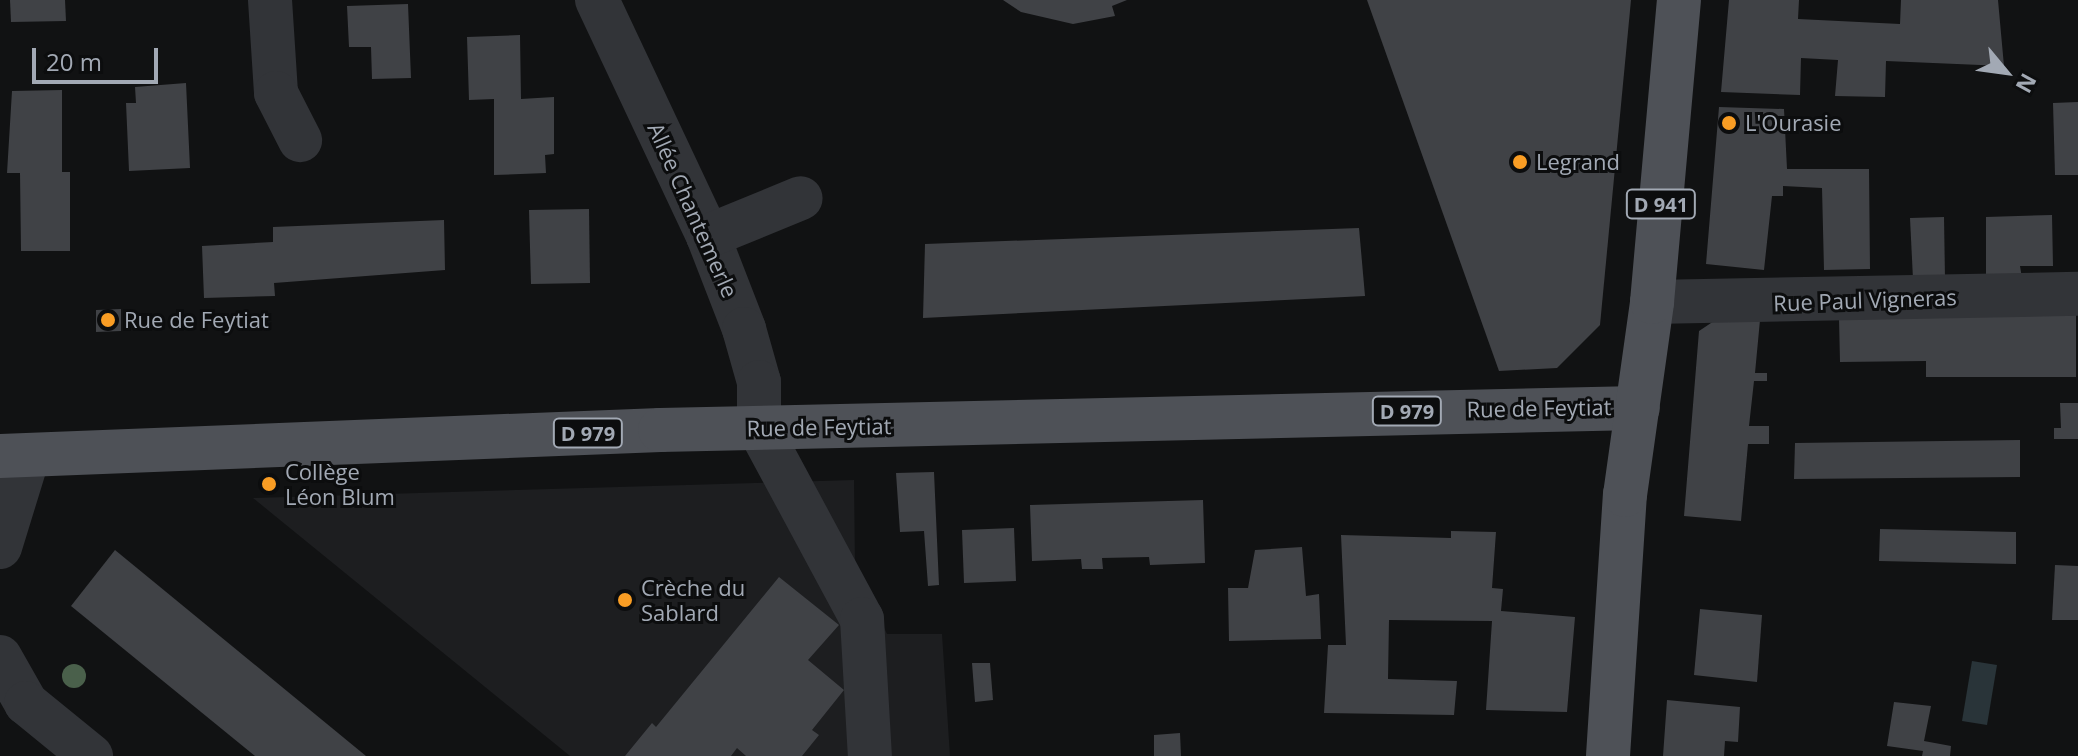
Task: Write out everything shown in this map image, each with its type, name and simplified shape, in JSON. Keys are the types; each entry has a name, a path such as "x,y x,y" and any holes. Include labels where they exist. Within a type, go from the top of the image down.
{"main road":[{"name":"D 941","path":"1608,756 1625,495 1652,302 1679,0"},
{"name":"Rue de Feytiat","path":"14,456 759,428 1638,408"}],"street":[{"path":"270,0 276,93 300,140"},
{"name":"Allée Chantemerle","path":"597,0 708,236 754,357 759,428"},
{"path":"708,236 801,198"},
{"name":"Rue Paul Vigneras","path":"1652,302 2078,294"},
{"path":"759,428 862,619 870,756"},
{"path":"0,547 14,456"},
{"path":"0,657 26,703 91,756"}],"shaded area":[{"name":"Crèche du Sablard","path":"854,480 855,566 887,634 942,634 950,756 570,756 253,498"},
{"path":"1972,661 1997,665 1987,725 1962,721"}],"building":[{"path":"10,0 65,0 66,21 11,22"},
{"path":"1003,0 1127,0 1112,6 1115,16 1073,24 1021,12"},
{"name":"Legrand","path":"1367,0 1631,0 1600,325 1557,368 1499,371"},
{"path":"1729,0 1799,0 1798,19 1900,24 1901,0 1998,0 2004,66 1886,61 1885,97 1835,96 1838,60 1801,58 1800,95 1721,92"},
{"path":"408,4 411,78 372,79 371,47 349,47 347,6"},
{"path":"520,35 521,99 554,97 554,154 545,155 546,173 494,175 494,99 469,100 467,37"},
{"path":"186,83 190,168 129,171 126,103 136,103 135,87"},
{"path":"62,90 62,172 70,172 70,251 21,251 20,173 7,173 12,91"},
{"path":"2078,102 2078,175 2055,175 2053,103"},
{"path":"1719,107 1784,109 1787,169 1869,169 1870,269 1824,270 1822,188 1783,186 1783,196 1772,196 1764,270 1706,264"},
{"path":"589,209 590,283 531,284 529,210"},
{"path":"2052,215 2053,266 2020,266 2022,278 1986,279 1986,217"},
{"path":"1944,217 1945,279 1913,279 1910,218"},
{"path":"444,220 445,270 274,283 275,296 204,298 202,246 273,242 273,227"},
{"path":"1359,228 1365,296 923,318 925,244"},
{"name":"Rue de Feytiat","path":"121,309 121,331 96,332 96,310"},
{"path":"2076,315 2076,377 1926,377 1926,361 1840,362 1839,319"},
{"path":"1760,320 1755,373 1767,373 1767,381 1754,381 1749,426 1769,426 1769,444 1748,444 1741,521 1684,516 1699,331 1714,321"},
{"path":"2060,403 2078,403 2078,439 2054,439 2054,428 2061,428"},
{"path":"2020,440 2020,477 1794,479 1795,443"},
{"path":"934,472 939,585 928,586 924,531 900,532 896,473"},
{"path":"1203,500 1205,563 1150,565 1149,557 1102,558 1103,569 1082,569 1081,559 1032,561 1030,505"},
{"path":"1014,528 1016,581 964,583 962,530"},
{"path":"1880,529 2016,532 2016,564 1879,561"},
{"path":"1451,531 1496,532 1492,588 1503,589 1501,611 1575,617 1567,712 1486,710 1492,621 1389,620 1388,679 1457,681 1454,715 1324,713 1328,645 1346,645 1341,535 1451,538"},
{"path":"1302,547 1306,596 1319,594 1321,639 1229,641 1228,588 1248,588 1255,550"},
{"path":"115,550 366,756 255,756 71,606"},
{"path":"2055,565 2078,566 2078,620 2052,620"},
{"path":"779,577 839,625 808,660 844,690 812,730 819,735 802,756 746,756 737,748 731,756 625,756 652,723 656,727"},
{"path":"1700,609 1762,615 1757,682 1694,675"},
{"path":"972,663 990,663 993,700 975,702"},
{"path":"1667,700 1740,707 1738,742 1725,741 1724,756 1663,756"},
{"path":"1894,702 1931,706 1924,741 1951,746 1950,756 1922,756 1923,751 1887,746"},
{"path":"1180,733 1181,756 1154,756 1154,735"}],"place":[{"name":"L'Ourasie","path":"1729,123"},
{"name":"Legrand","path":"1520,162"},
{"name":"Rue de Feytiat","path":"108,320"},
{"name":"Collège Léon Blum","path":"269,484"},
{"name":"Crèche du Sablard","path":"625,600"}]}
